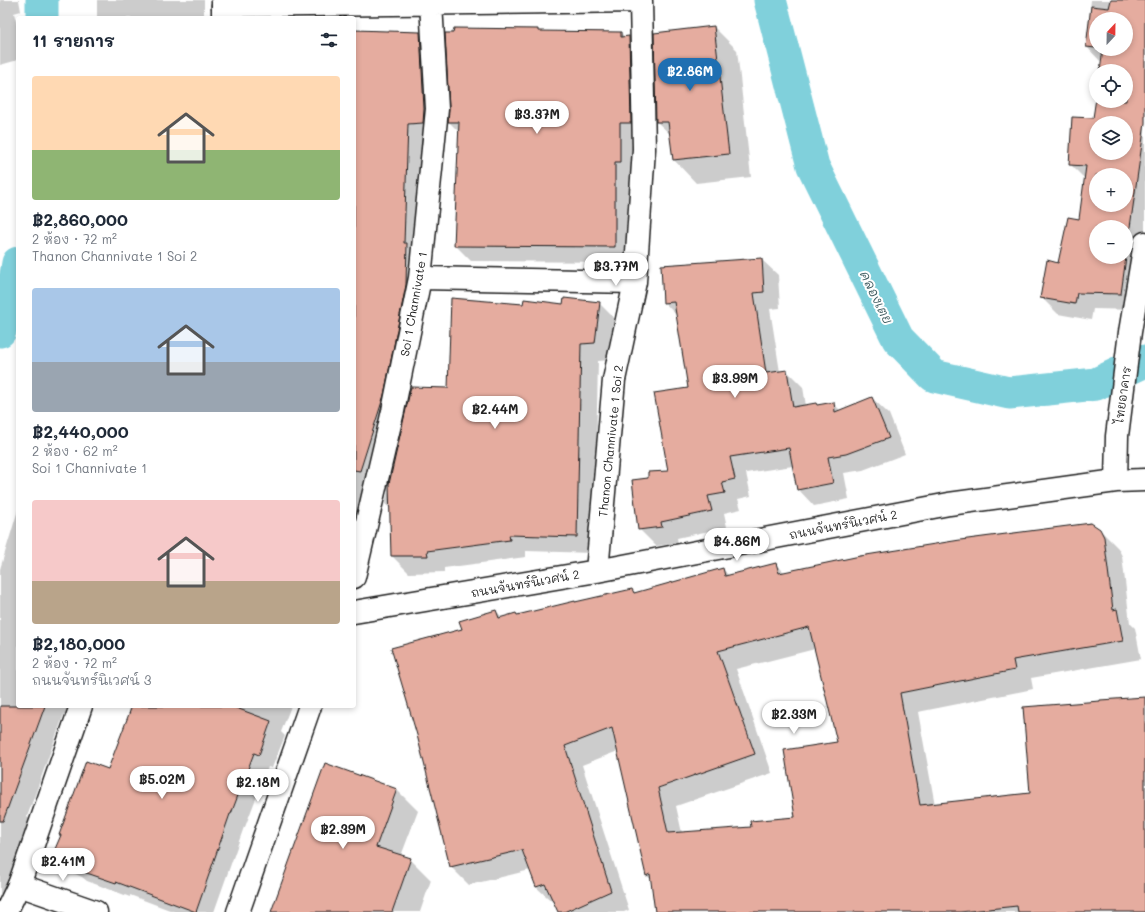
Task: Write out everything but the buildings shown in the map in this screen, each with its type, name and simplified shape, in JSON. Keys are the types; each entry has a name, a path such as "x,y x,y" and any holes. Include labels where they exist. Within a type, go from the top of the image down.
{"street":[{"name":"Thanon Channivate 1 Soi 2","path":"431,3 641,1 644,149 635,282 614,380 597,571"},
{"path":"223,8 431,3"},
{"name":"Soi 1 Channivate 1","path":"356,568 391,419 420,278 437,109 431,3"},
{"name":"ไทยอาคาร","path":"1116,481 1116,436 1130,332 1139,309 1145,243"},
{"path":"420,278 635,282"},
{"name":"ถนนจันทร์นิเวศน์ 2","path":"356,612 597,571 950,504 1116,481 1145,480"},
{"path":"6,912 19,885 81,708"},
{"path":"238,912 309,708"},
{"path":"19,885 96,912"}],"waterway":[{"name":"คลองเตย","path":"42,0 42,16"},
{"name":"คลองเตย","path":"770,0 813,166 898,339 934,376 1009,393 1096,384 1145,361"},
{"name":"คลองเตย","path":"0,331 16,275"}]}
